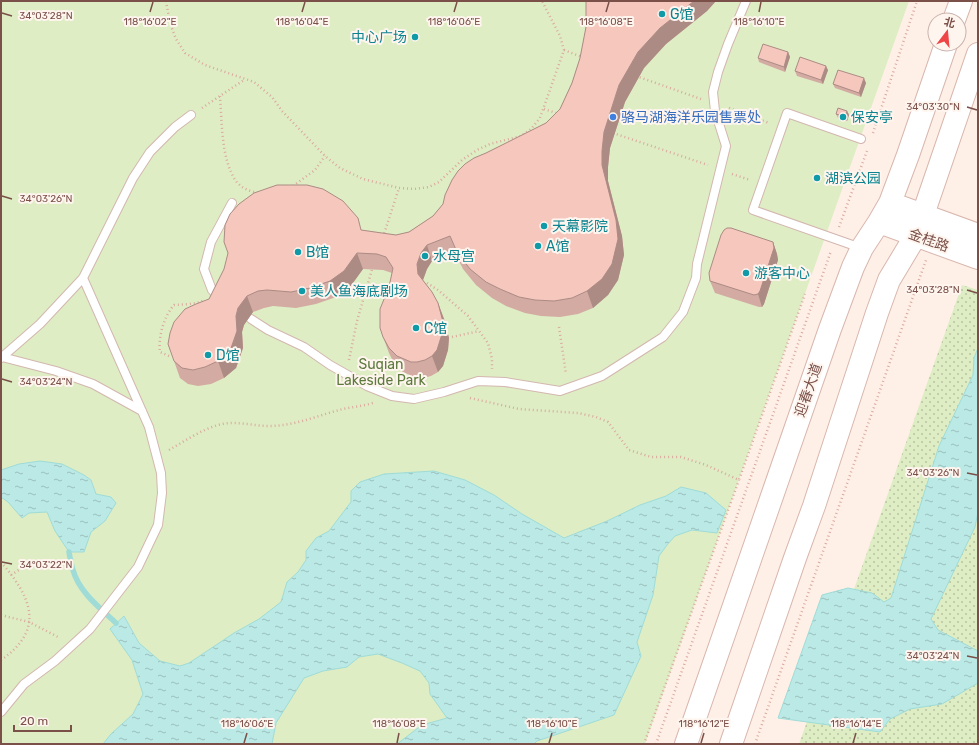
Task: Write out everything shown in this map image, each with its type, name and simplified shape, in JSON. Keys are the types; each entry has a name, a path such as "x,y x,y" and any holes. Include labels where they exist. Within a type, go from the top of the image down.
{"main road":[{"path":"957,12 961,1"},
{"name":"迎春大道","path":"686,744 830,329 853,267 862,248 890,203 943,52"},
{"path":"731,744 794,558 814,506 877,313 890,280 924,231 978,54"},
{"name":"金桂路","path":"890,203 924,231 978,258"},
{"name":"金桂路","path":"879,222 924,231 978,235"}],"lane":[{"path":"251,319 268,330 304,347 367,386 392,396 414,399 444,392 478,380 506,382 560,391 602,376 632,358 663,337 684,312 696,278 697,264 726,146 715,111 713,92 728,44 746,1"},
{"path":"861,139 787,113 753,210 862,248"},
{"path":"2,358 40,324 83,278 133,178 150,152 175,127 191,115"},
{"path":"221,300 212,290 204,269 211,242 232,203"},
{"path":"1,712 24,684 55,661 90,629 138,567 158,525 162,493 161,473 149,427 83,278"},
{"path":"2,358 56,371 93,384 142,411"}],"path":[{"path":"166,1 170,23 176,39 185,53 204,65 254,82 272,97 282,111 325,156 340,168 363,179 399,188 414,189 429,187 439,182 462,160 477,150 490,144 522,136 531,129 540,118 564,50 560,36 542,1"},
{"path":"872,135 917,1"},
{"path":"564,50 587,58"},
{"path":"631,74 782,127"},
{"path":"191,115 245,80"},
{"path":"220,96 226,155 236,182 246,190 265,193"},
{"path":"544,109 559,114"},
{"path":"611,132 762,184"},
{"path":"656,744 867,150"},
{"path":"293,187 314,170 325,156"},
{"path":"382,238 399,188"},
{"path":"755,744 924,231"},
{"path":"346,374 357,321 375,260"},
{"path":"427,283 438,290 468,316 488,343 492,359 492,381"},
{"path":"169,356 160,352 159,342 170,310 174,305 200,302 206,299 212,290"},
{"path":"644,744 805,294"},
{"path":"559,327 567,388"},
{"path":"452,338 479,331"},
{"path":"444,392 519,409 578,413 596,418 608,422 629,450 651,457 680,457 706,464 739,480"},
{"path":"156,457 203,431 219,425 233,423 269,426 286,425 344,409 364,406 392,396"},
{"path":"1,562 26,597 30,613 28,631 19,644 1,660"},
{"path":"11,575 25,566"},
{"path":"1,615 29,622 73,644"}],"green space":[{"name":"Suqian Lakeside Park","path":"1,1 909,1 645,744 1,744"},
{"path":"962,285 978,290 978,744 799,744"}],"water":[{"path":"978,348 978,512 975,527 931,619 938,630 978,651 978,683 942,704 910,709 890,719 880,732 778,718 822,595 848,588 872,593 884,602 891,598 939,446 973,375 974,358"},
{"path":"40,461 62,464 84,475 91,480 96,494 111,497 116,503 105,521 91,532 84,552 69,552 55,531 47,512 29,513 22,518 8,502 1,497 1,470 19,464"},
{"path":"434,471 465,480 494,495 522,514 564,538 607,521 640,505 666,496 681,487 706,493 726,510 717,533 692,530 675,536 659,556 653,595 637,642 641,656 614,715 537,741 534,744 397,744 422,725 447,718 430,694 429,683 420,671 378,654 359,657 347,667 323,671 304,678 276,723 272,744 103,744 111,734 133,714 143,694 132,660 110,629 124,616 139,643 160,661 180,666 189,663 234,633 259,619 281,602 287,582 298,572 306,560 306,551 316,538 329,531 351,502 351,491 360,482 384,474"}],"building":[{"path":"586,1 694,1 660,28 638,52 619,85 604,132 602,151 602,165 616,220 618,239 612,264 602,279 587,291 572,298 554,301 519,297 486,282 470,269 457,252 450,236 427,245 421,253 417,264 418,274 432,292 438,303 443,322 442,334 437,350 432,356 425,360 411,362 397,356 389,348 380,328 380,309 389,287 393,268 386,257 377,254 357,253 344,271 330,281 310,288 291,292 267,290 258,291 247,296 238,308 236,316 237,331 230,351 218,361 205,367 193,370 182,368 174,361 168,344 174,322 185,309 209,299 224,269 228,253 224,242 225,225 230,214 239,204 254,193 277,185 307,185 323,189 343,201 358,218 361,230 396,235 409,232 433,216 443,204 445,195 452,180 465,164 474,158 546,123 560,109 572,83 580,58 586,27"},
{"path":"763,44 788,52 784,67 758,58"},
{"path":"800,57 826,66 821,80 795,71"},
{"path":"838,70 864,78 859,93 833,84"},
{"path":"838,108 847,111 845,117 836,114"},
{"name":"游客中心","path":"727,228 773,242 774,248 758,294 754,295 710,281 709,273 721,235"}],"waterway":[{"path":"69,552 73,570 80,585 91,599 116,623"}],"place":[{"name":"G馆","path":"662,14"},
{"name":"中心广场","path":"415,37"},
{"name":"骆马湖海洋乐园售票处","path":"613,117"},
{"name":"保安亭","path":"843,117"},
{"name":"湖滨公园","path":"817,178"},
{"name":"天幕影院","path":"544,226"},
{"name":"A馆","path":"538,246"},
{"name":"B馆","path":"298,252"},
{"name":"水母宫","path":"425,256"},
{"name":"游客中心","path":"746,273"},
{"name":"美人鱼海底剧场","path":"302,291"},
{"name":"C馆","path":"416,328"},
{"name":"D馆","path":"208,355"}]}
